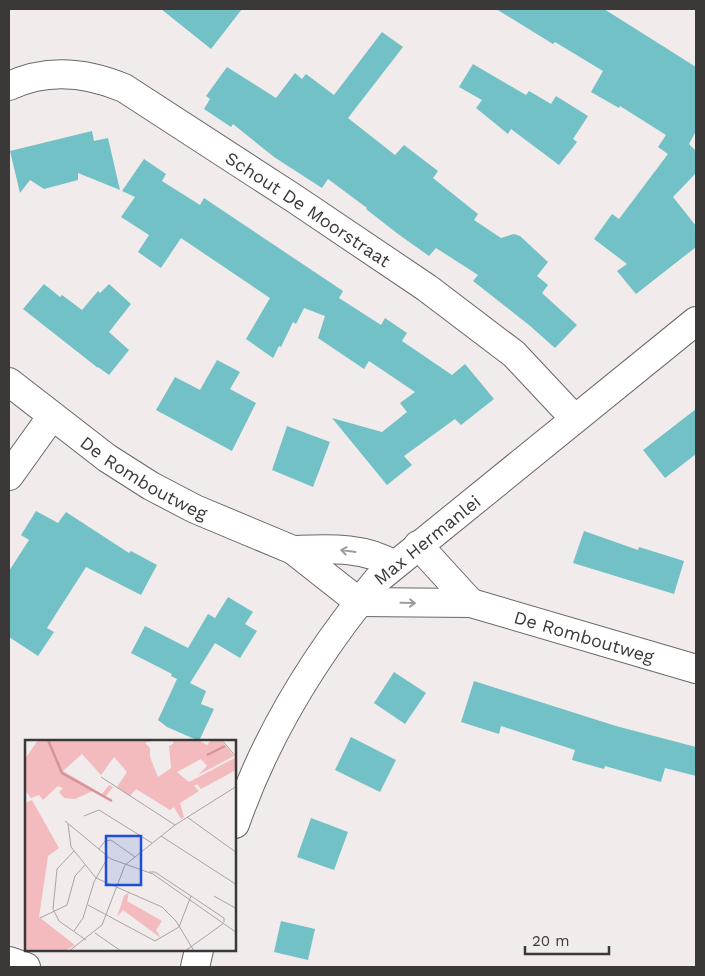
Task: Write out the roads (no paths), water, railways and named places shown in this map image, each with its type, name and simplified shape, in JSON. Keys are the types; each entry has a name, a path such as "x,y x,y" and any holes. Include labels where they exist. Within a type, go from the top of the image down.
{"street":[{"name":"Schout De Moorstraat","path":"9,86 44,75 69,74 107,81 124,88 295,199 427,288 514,354 574,418"},
{"name":"Max Hermanlei","path":"236,822 254,777 298,691 359,602 378,579 574,418 696,321"},
{"name":"De Romboutweg","path":"9,382 107,458 152,487 194,509 293,550 359,602 471,603 696,670"},
{"path":"9,476 52,416"},
{"path":"418,545 471,603"},
{"name":"De Romboutweg","path":"293,550 337,550 365,553 384,559 394,566"},
{"path":"195,967 199,951"},
{"path":"9,960 26,967"}]}
